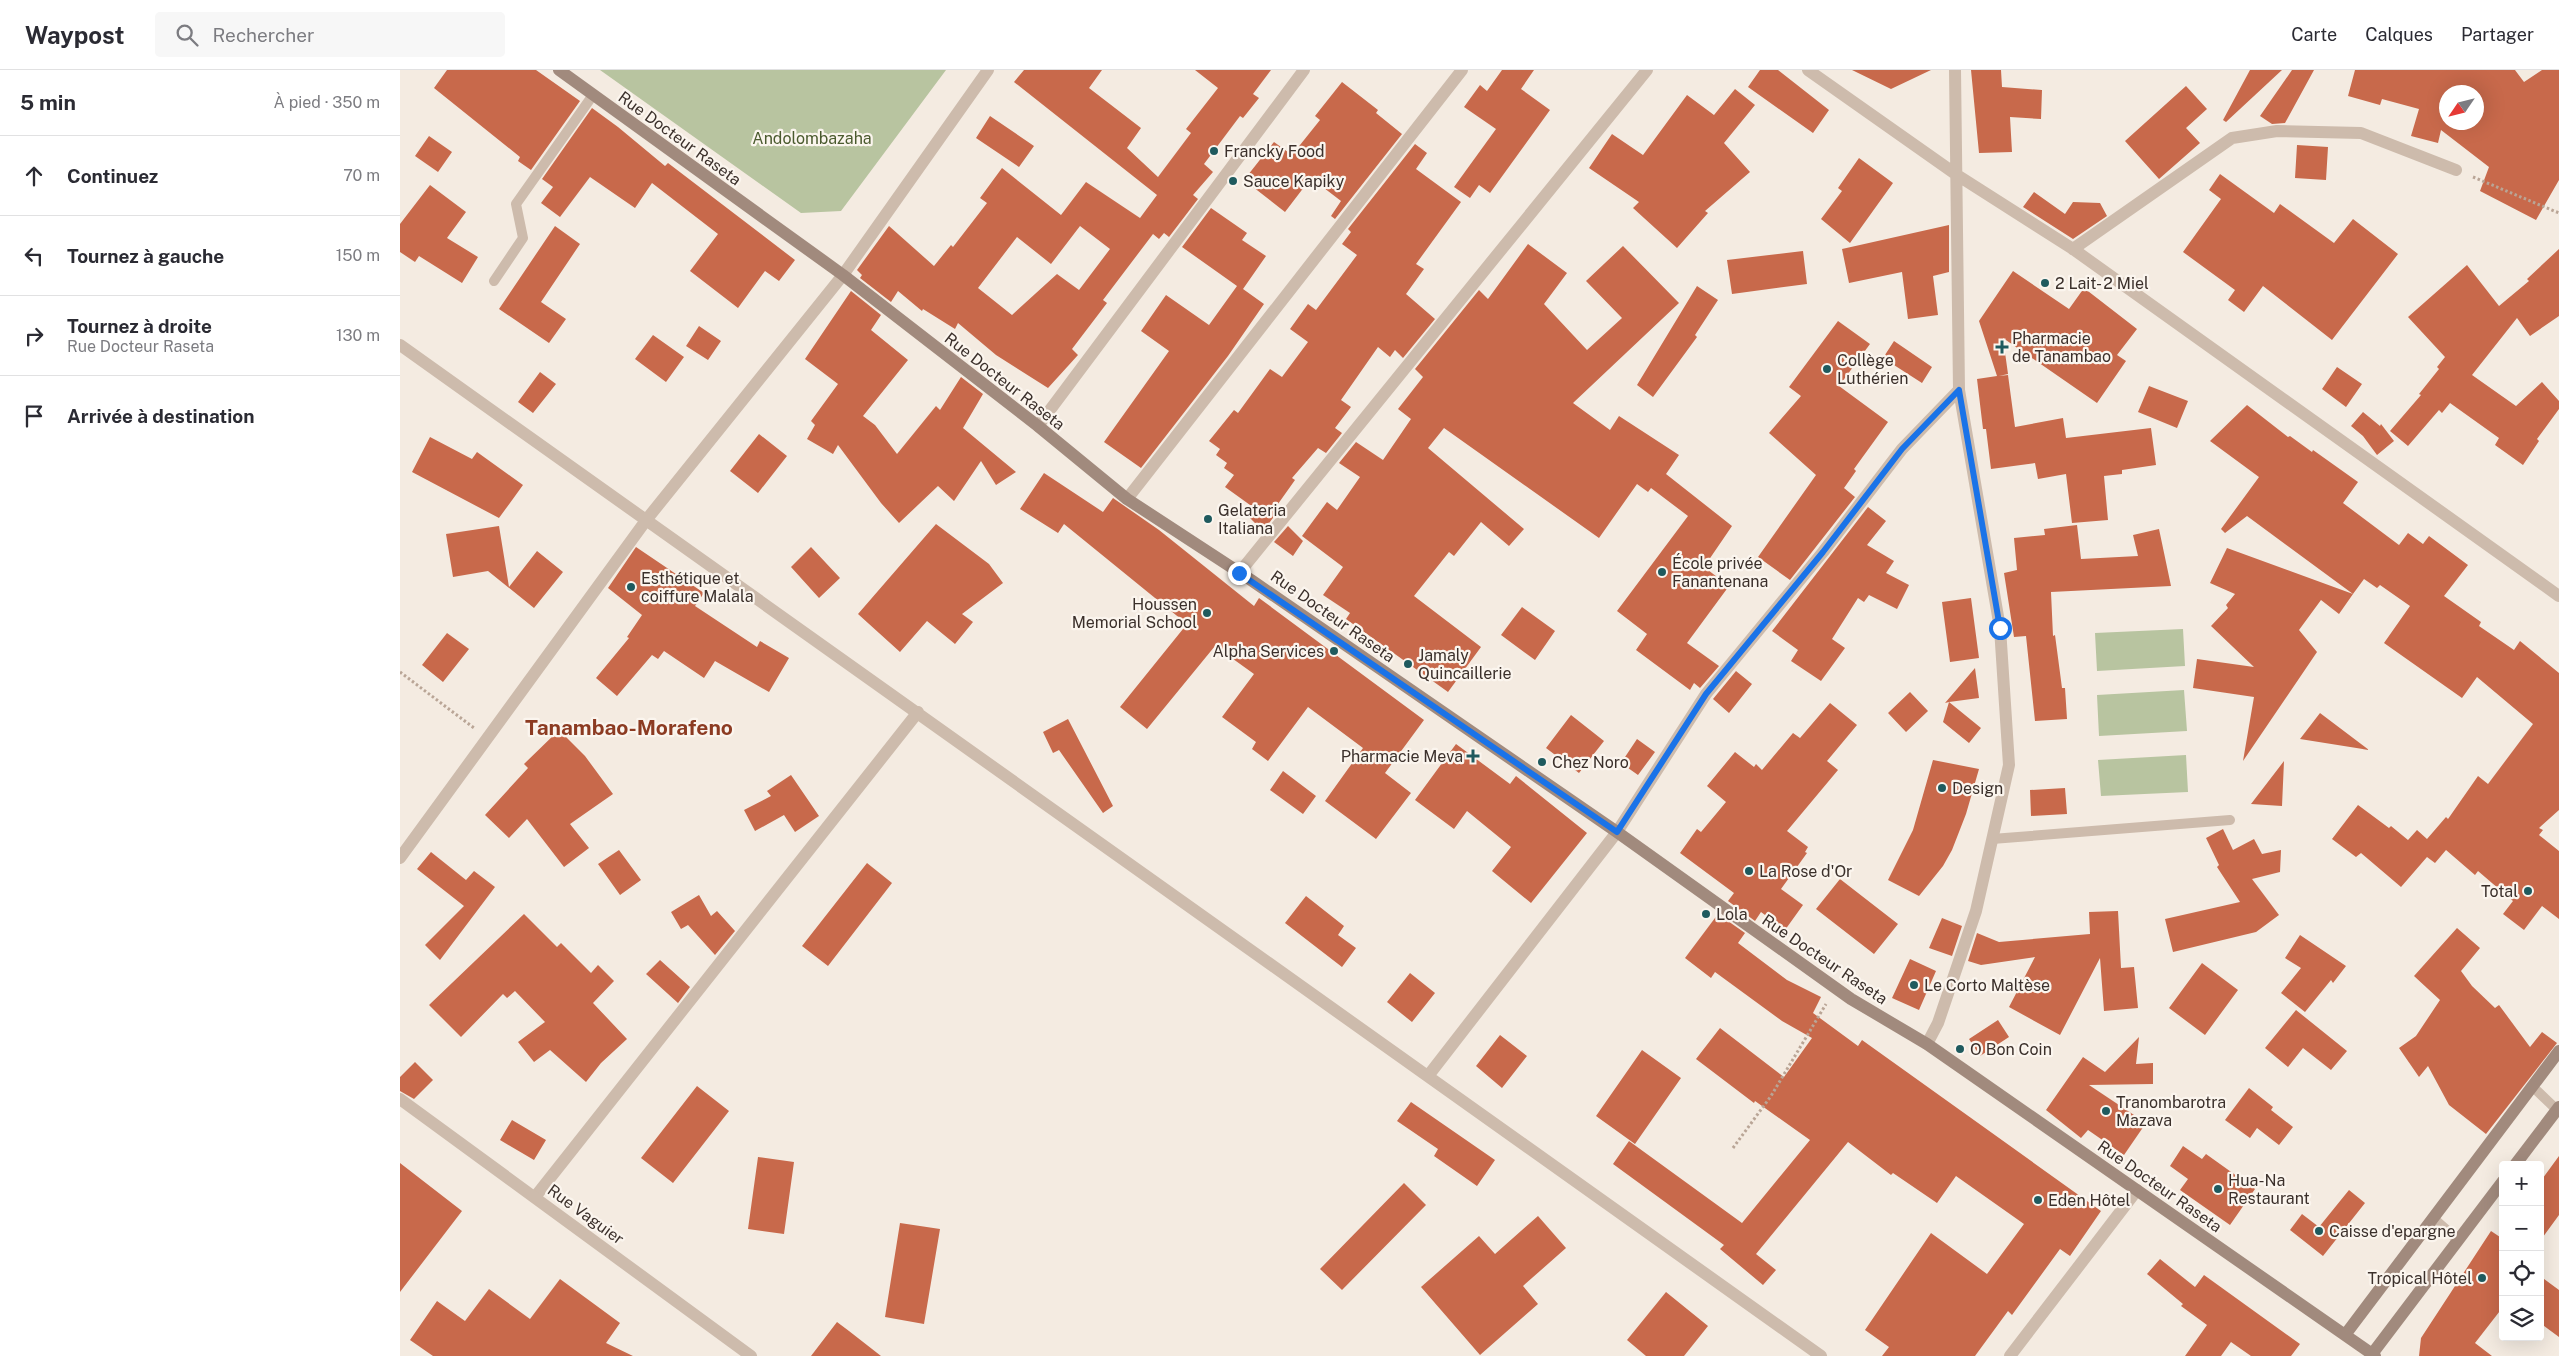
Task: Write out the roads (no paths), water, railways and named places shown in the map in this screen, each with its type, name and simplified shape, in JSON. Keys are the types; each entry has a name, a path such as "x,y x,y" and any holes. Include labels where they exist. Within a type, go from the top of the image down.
{"main road":[{"name":"Rue Docteur Raseta","path":"559,70 843,275 1038,426 1127,499 1239,573 1617,832 1835,988 1927,1044 2373,1355"},
{"path":"2345,1335 2559,1050"},
{"path":"2518,1161 2558,1109"},
{"path":"2373,1355 2499,1186"}],"street":[{"path":"400,858 486,737 647,519 843,275 988,70"},
{"path":"1038,426 1304,70"},
{"path":"1127,499 1462,70"},
{"path":"1239,573 1647,70"},
{"path":"1808,70 1957,176 2073,249 2559,596"},
{"path":"1927,1044 1938,1023 1976,911 2009,766 2000,628 1959,390 1955,70"},
{"path":"2073,249 2232,138 2277,131 2361,133 2456,170"},
{"path":"400,345 1821,1356"},
{"path":"1428,1076 1617,832 1706,694 1823,552 1902,449 1959,390"},
{"path":"535,1197 918,712"},
{"name":"Rue Vaguier","path":"400,1099 751,1356"},
{"path":"2010,1356 2137,1190"}],"lane":[{"path":"494,281 523,238 516,204 593,95"},
{"path":"1992,839 2230,820"},
{"path":"2532,1086 2558,1109"},
{"path":"2433,1218 2458,1240"}],"place":[{"name":"Francky Food","path":"1214,151"},
{"name":"Sauce Kapiky","path":"1233,181"},
{"name":"2 Lait- 2 Miel","path":"2045,283"},
{"name":"Pharmacie de Tanambao","path":"2002,347"},
{"name":"Collège Luthérien","path":"1827,369"},
{"name":"Gelateria Italiana","path":"1208,519"},
{"name":"École privée Fanantenana","path":"1662,572"},
{"name":"Esthétique et coiffure Malala","path":"631,587"},
{"name":"Houssen Memorial School","path":"1207,613"},
{"name":"Alpha Services","path":"1334,651"},
{"name":"Jamaly Quincaillerie","path":"1408,664"},
{"name":"Pharmacie Meva","path":"1473,756"},
{"name":"Chez Noro","path":"1542,762"},
{"name":"Design","path":"1942,788"},
{"name":"La Rose d'Or","path":"1749,871"},
{"name":"Total","path":"2528,891"},
{"name":"Lola","path":"1706,914"},
{"name":"Le Corto Maltèse","path":"1914,985"},
{"name":"O Bon Coin","path":"1960,1049"},
{"name":"Tranombarotra Mazava","path":"2106,1111"},
{"name":"Hua-Na Restaurant","path":"2218,1189"},
{"name":"Eden Hôtel","path":"2038,1200"},
{"name":"Caisse d'epargne","path":"2319,1231"},
{"name":"Tropical Hôtel","path":"2482,1278"}],"district":[{"name":"Tanambao-Morafeno","path":"629,728"}],"park label":[{"name":"Andolombazaha","path":"812,138"}]}
